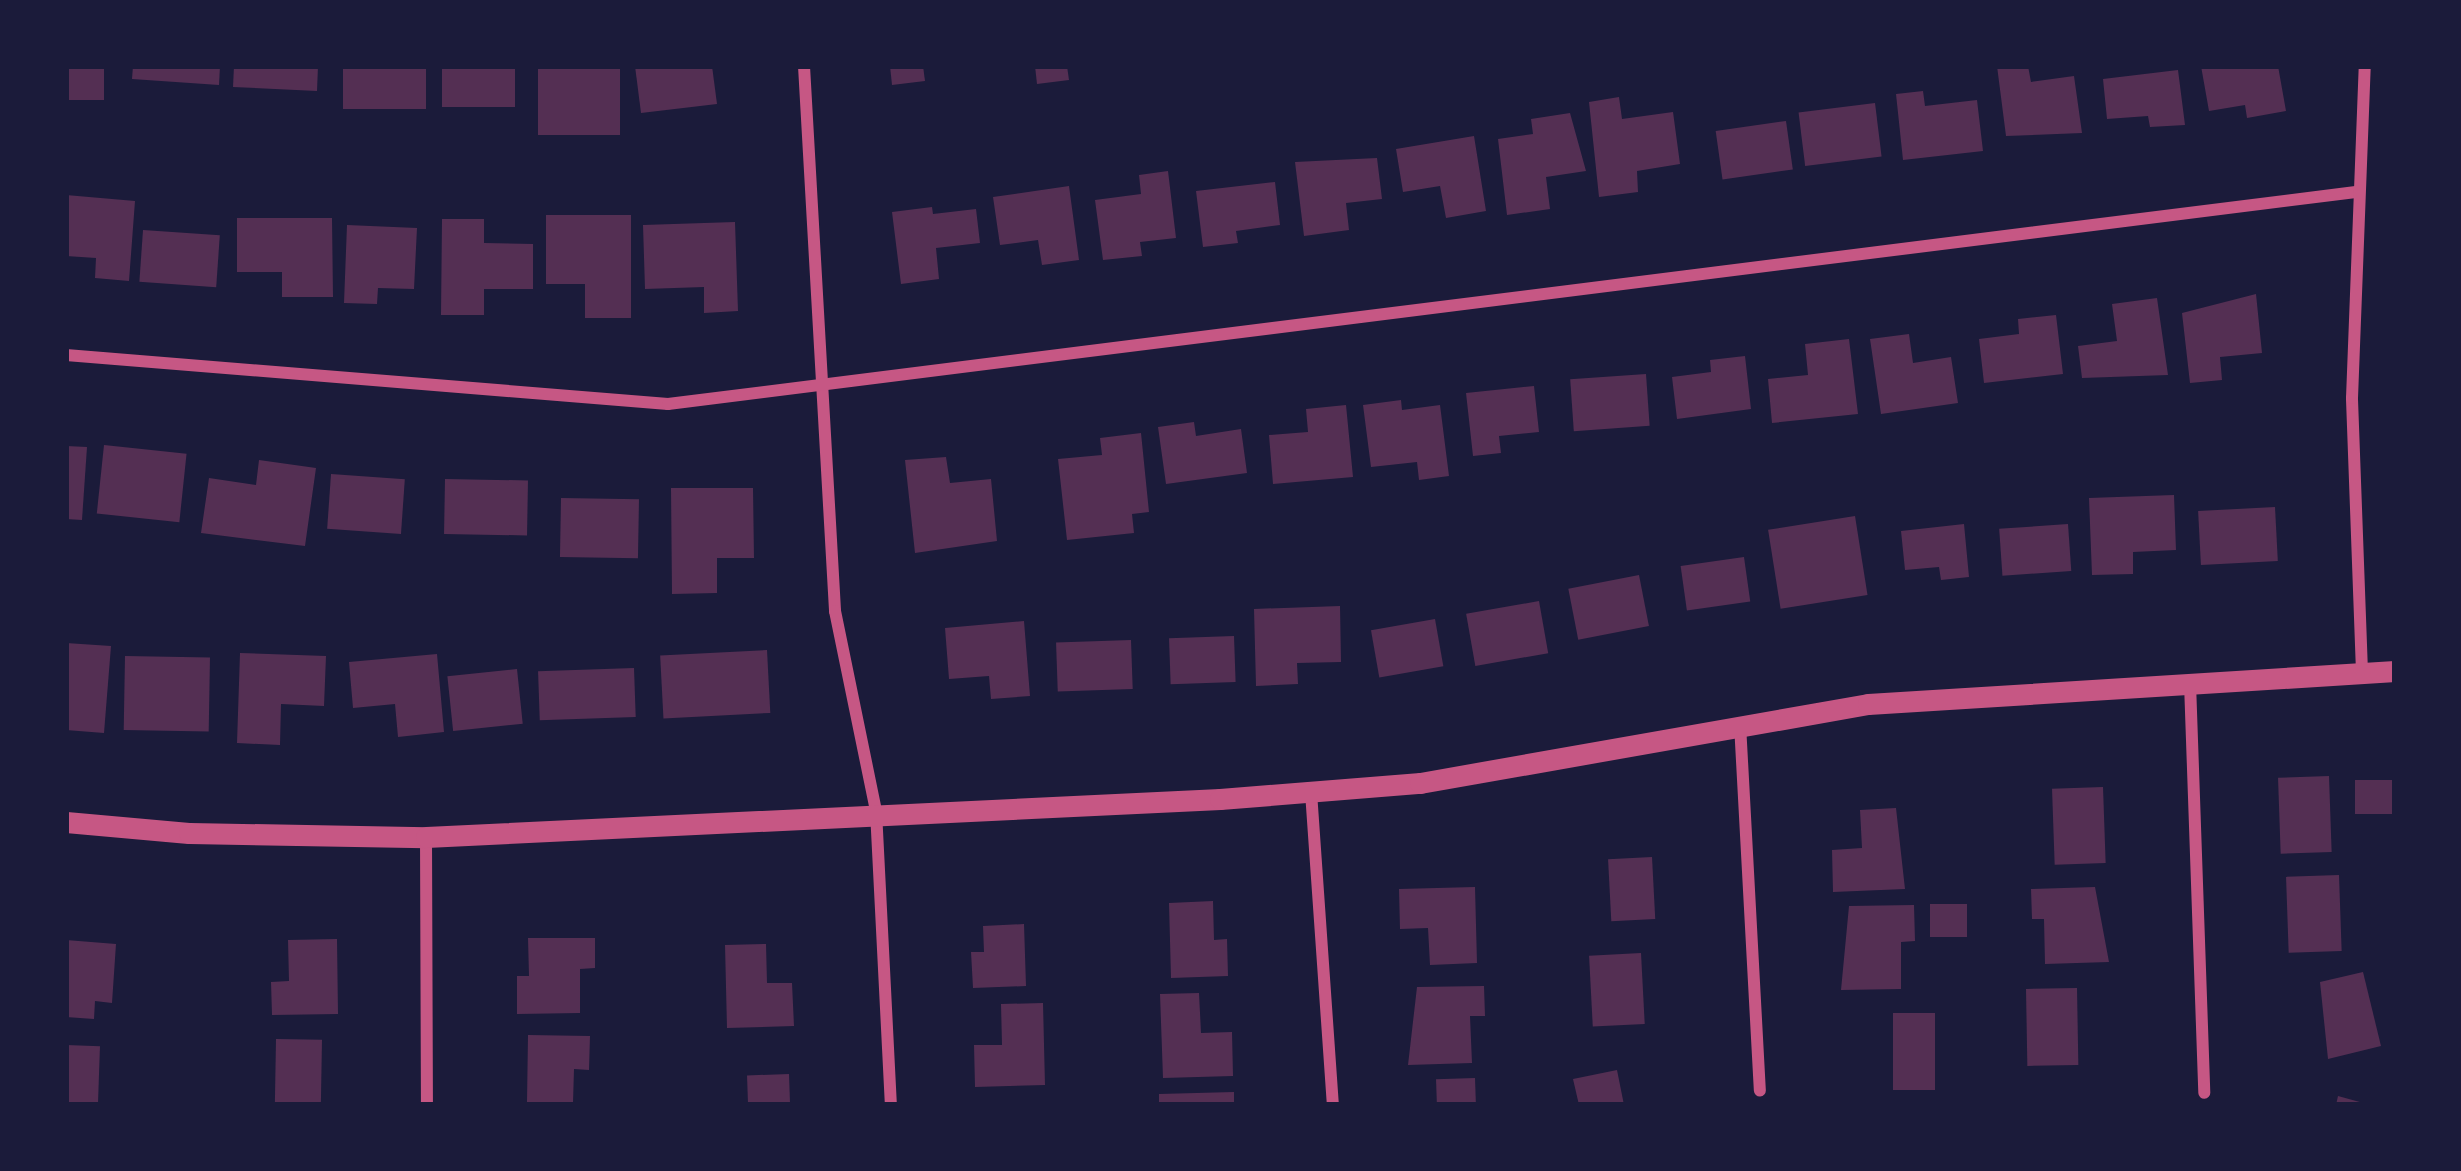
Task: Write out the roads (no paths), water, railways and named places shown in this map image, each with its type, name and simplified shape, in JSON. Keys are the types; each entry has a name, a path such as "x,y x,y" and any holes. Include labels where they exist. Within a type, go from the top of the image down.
{"street":[{"path":"804,66 835,610 876,811 891,1105"},
{"path":"2362,672 2352,517 2356,192 2365,66"},
{"path":"66,356 668,404 2356,192"},
{"path":"66,822 189,833 426,837 1311,792 1420,784 1740,722 1992,691 2395,670"},
{"path":"2190,682 2204,1094"},
{"path":"1740,722 1760,1090"},
{"path":"1311,792 1333,1105"},
{"path":"426,837 427,1105"}]}
